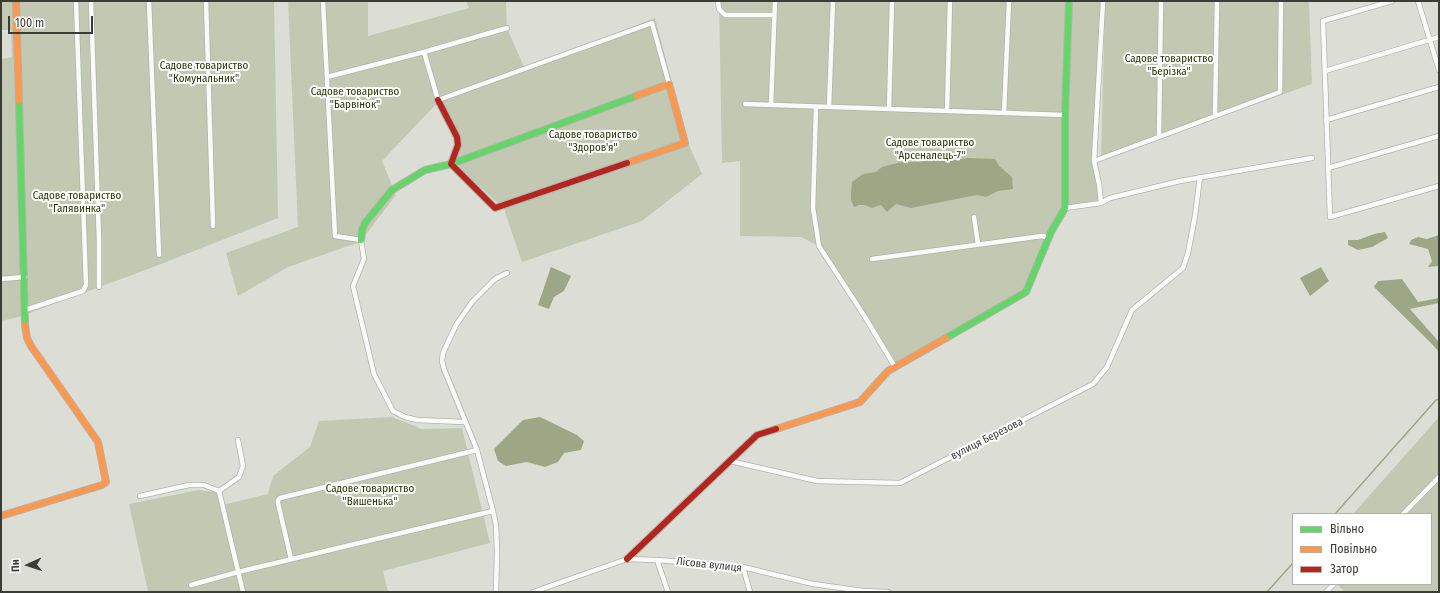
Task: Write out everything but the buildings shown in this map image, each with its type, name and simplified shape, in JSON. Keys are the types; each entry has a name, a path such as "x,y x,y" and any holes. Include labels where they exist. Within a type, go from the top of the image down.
{"street":[{"path":"1,516 102,485 106,482 98,442 31,346 27,338 16,1"},
{"path":"25,310 83,291 86,285 76,1"},
{"path":"91,1 99,234 99,287"},
{"path":"149,1 159,255"},
{"path":"206,1 213,226"},
{"path":"323,1 335,236 361,240"},
{"path":"718,1 719,9 726,15 774,14"},
{"path":"771,105 775,1"},
{"path":"829,107 833,1"},
{"path":"889,109 892,1"},
{"path":"947,111 950,1"},
{"path":"1004,113 1009,1"},
{"path":"627,559 757,436 860,402 888,371 894,367 1026,292 1048,238 1065,208 1065,115 1069,1"},
{"path":"1101,203 1100,184 1094,161 1103,1"},
{"path":"1159,136 1161,1"},
{"path":"1215,115 1217,1"},
{"path":"1094,161 1280,92 1281,1"},
{"path":"1392,1 1323,21 1330,217 1439,186"},
{"path":"1418,1 1439,70"},
{"path":"438,100 652,24 685,143 496,208 451,164"},
{"path":"327,77 424,52 507,28"},
{"path":"1325,71 1439,37"},
{"path":"424,52 438,100 457,137 458,146 451,164"},
{"path":"464,422 405,418 393,411 374,374 353,286 364,259 361,240 362,230 365,223 392,190 425,170 451,164 669,84"},
{"path":"1326,120 1439,87"},
{"path":"745,104 1065,115"},
{"path":"816,107 813,208 819,246 865,317 894,367"},
{"path":"1328,168 1439,136"},
{"path":"1065,208 1101,203 1110,198 1200,178 1312,158"},
{"name":"вулиця Березова","path":"730,461 817,482 900,483 1093,384 1108,367 1132,310 1182,268 1188,253 1200,178"},
{"path":"974,217 978,244"},
{"path":"872,259 1042,236 1048,238"},
{"path":"496,592 497,546 496,525 493,511 477,450 464,422 442,361 443,353 456,325 472,302 495,279 507,274"},
{"path":"1,279 25,277"},
{"path":"219,491 239,477 243,466 238,440"},
{"path":"291,559 278,502 280,498 477,450"},
{"path":"1404,513 1439,477"},
{"path":"140,496 189,485 204,485 219,491"},
{"path":"219,491 243,592"},
{"path":"191,585 291,559 493,511"},
{"name":"Лісова вулиця","path":"533,592 627,559 743,567 813,584 863,591 888,592"},
{"path":"657,560 668,592"},
{"path":"743,567 750,592"}],"green space":[{"path":"1,1 274,1 278,218 156,266 19,317 1,321 1,59 12,57 11,30 1,30"},
{"path":"288,1 368,1 368,36 469,8 466,1 506,1 507,28 525,69 655,18 688,143 702,174 642,221 522,262 504,209 452,161 460,138 441,99 382,161 396,195 360,242 288,267 238,296 226,253 298,227"},
{"name":"Садове товариство \"Арсеналець-7\"","path":"719,1 1101,1 1094,161 1101,203 1065,208 1026,292 895,367 819,246 801,237 740,236 740,161 722,163"},
{"name":"Садове товариство \"Берізка\"","path":"1105,1 1309,1 1312,84 1101,159"},
{"name":"Садове товариство \"Вишенька\"","path":"392,417 422,429 462,428 490,543 383,571 388,592 148,592 129,504 199,490 220,493 223,505 268,494 273,476 310,447 319,421"},
{"path":"1439,417 1439,592 1345,592 1337,585 1432,585 1432,513 1354,513"}],"shaded area":[{"path":"942,157 956,160 968,158 995,159 999,166 1012,177 1013,189 998,191 986,197 977,195 911,208 896,204 887,212 881,205 872,208 865,205 854,207 851,200 852,182 863,174 876,172 882,167 901,162 919,162"},
{"path":"1385,232 1388,238 1372,247 1358,250 1348,245 1348,240 1358,240 1374,234"},
{"path":"1439,235 1439,266 1428,267 1432,261 1428,249 1409,244 1411,240 1418,237 1427,239"},
{"path":"551,267 571,276 564,291 554,297 549,309 538,305"},
{"path":"1321,267 1329,281 1310,296 1300,278"},
{"path":"1402,279 1418,302 1439,298 1439,303 1410,309 1439,342 1439,352 1374,287 1378,281"},
{"path":"540,417 577,435 584,441 581,450 564,453 558,462 545,467 527,462 506,466 498,461 494,449 523,420"}],"waterway":[{"path":"1336,513 1436,400 1439,399"},
{"path":"1267,592 1292,564"}],"traffic: fast":[{"path":"946,338 1026,292 1051,232 1065,208 1065,115 1069,1"},
{"path":"361,240 362,230 365,223 392,190 425,170 451,164 636,96"},
{"path":"19,101 25,325"}],"traffic: slow":[{"path":"16,1 19,101"},
{"path":"627,163 685,143 669,84 636,96"},
{"path":"1,516 102,485 106,482 98,442 31,346 27,338 25,325"},
{"path":"776,429 860,402 888,371 946,338"}],"traffic: jam":[{"path":"438,100 457,137 458,145 451,164 495,208 627,163"},
{"path":"627,559 757,435 776,429"}],"park label":[{"name":"Садове товариство \"Комунальник\"","path":"204,72"},
{"name":"Садове товариство \"Барвінок\"","path":"355,98"},
{"name":"Садове товариство \"Здоров'я\"","path":"593,141"},
{"name":"Садове товариство \"Галявинка\"","path":"77,202"}]}
